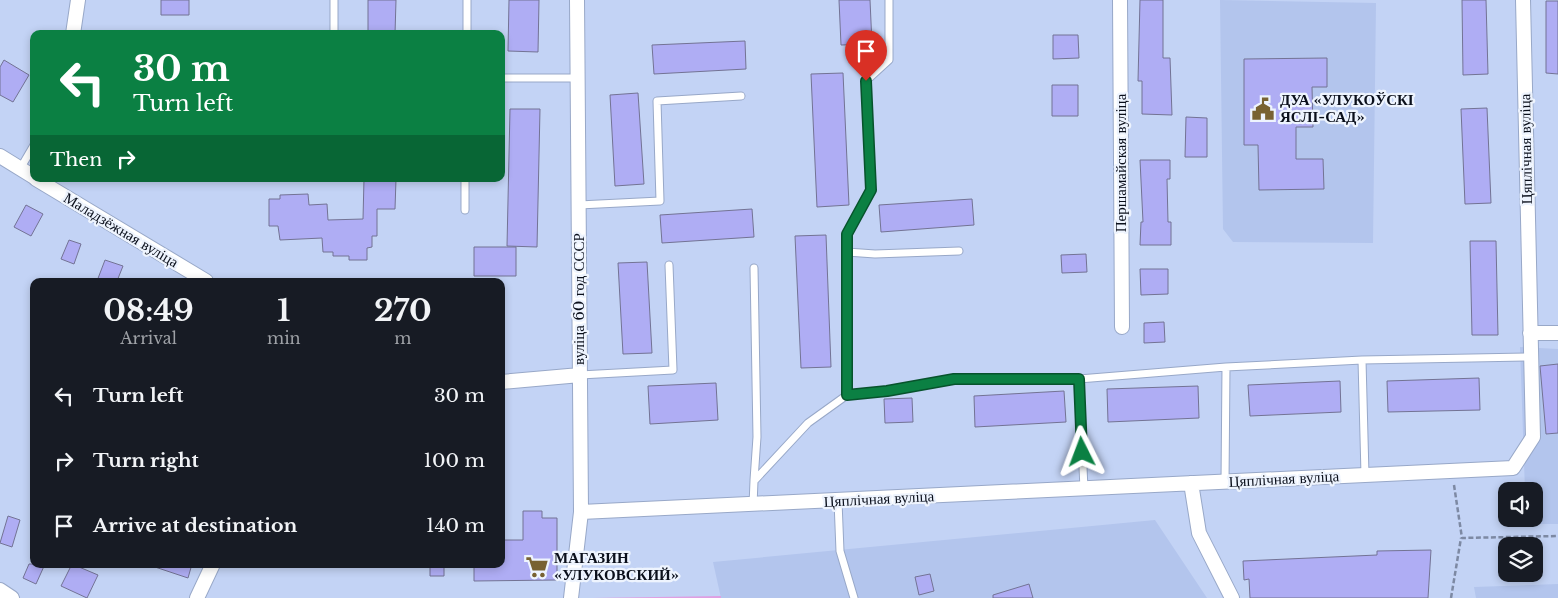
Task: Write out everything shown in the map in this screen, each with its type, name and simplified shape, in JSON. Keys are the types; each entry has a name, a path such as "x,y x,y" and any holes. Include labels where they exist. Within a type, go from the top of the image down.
{"street":[{"path":"74,30 78,0"},
{"name":"вуліца 60 год СССР","path":"571,598 581,512 577,0"},
{"name":"Першамайская вуліца","path":"1120,0 1122,327"},
{"name":"Цяплічная вуліца","path":"581,512 1513,468 1533,437 1524,0"},
{"name":"Маладзёжная вуліца","path":"0,156 30,175"},
{"name":"Маладзёжная вуліца","path":"42,182 201,278"},
{"path":"1530,333 1558,333"},
{"path":"507,382 580,375"},
{"path":"1191,484 1198,533 1232,598"},
{"path":"197,598 210,568"},
{"path":"0,590 12,598"}],"lane":[{"path":"334,0 334,30"},
{"path":"467,0 467,30"},
{"path":"847,395 847,234 871,190 866,81 889,60 889,0"},
{"path":"505,78 578,78"},
{"path":"579,205 660,201 657,101 741,96"},
{"path":"20,169 30,152"},
{"path":"465,182 465,210"},
{"path":"847,252 875,254 959,251"},
{"path":"580,375 674,370 669,265"},
{"path":"753,505 757,437 754,268"},
{"path":"754,481 808,423 847,395 887,391 954,379 1079,379 1226,367 1362,360 1531,357"},
{"path":"1362,360 1364,475"},
{"path":"1225,482 1226,367"},
{"path":"1079,379 1084,489"},
{"path":"838,501 840,551 854,598"}],"path":[{"path":"1451,598 1462,538 1452,471"},
{"path":"1462,538 1558,536"}],"shaded area":[{"name":"ДУА «УЛУКОЎСКІ ЯСЛІ-САД»","path":"1220,0 1376,3 1373,243 1233,242 1223,229"},
{"path":"1520,347 1558,349 1558,524 1543,524 1543,482 1525,482"},
{"path":"1155,520 1207,598 721,598 713,562"},
{"path":"1558,584 1558,598 1476,598 1474,587"},
{"path":"721,596 721,598 592,598"}],"building":[{"path":"161,0 189,0 189,15 161,15"},
{"path":"368,0 396,0 395,30 368,30"},
{"path":"509,0 539,0 538,52 508,51"},
{"path":"839,0 870,0 872,44 841,45"},
{"path":"1140,0 1163,0 1163,58 1170,58 1172,115 1142,114 1142,81 1138,81"},
{"path":"1462,0 1486,0 1488,74 1463,75"},
{"path":"1546,1 1558,1 1558,74 1546,73"},
{"path":"1053,35 1078,35 1079,58 1053,59"},
{"path":"745,41 746,69 654,74 652,45"},
{"path":"1327,58 1327,87 1312,87 1313,127 1296,127 1296,159 1323,159 1324,189 1259,190 1258,145 1244,145 1244,59"},
{"path":"4,60 29,75 13,102 0,95 0,67"},
{"path":"843,73 849,205 817,207 811,74"},
{"path":"1052,85 1078,85 1078,116 1052,116"},
{"path":"638,93 644,184 615,186 610,95"},
{"path":"1487,108 1491,203 1465,204 1461,109"},
{"path":"510,109 540,109 537,247 507,246"},
{"path":"1186,117 1207,118 1207,157 1185,157"},
{"path":"1140,160 1170,160 1170,179 1167,179 1168,222 1171,222 1171,245 1140,245 1141,222 1143,222"},
{"path":"364,182 396,182 395,209 377,209 377,236 372,236 372,247 367,248 367,260 349,260 349,256 333,256 333,252 323,252 322,238 280,240 278,226 269,226 269,199 280,199 280,195 308,194 309,205 327,204 328,220 363,219"},
{"path":"972,199 974,225 881,232 879,205"},
{"path":"26,205 43,214 31,236 14,227"},
{"path":"752,209 754,237 662,243 660,215"},
{"path":"826,235 831,367 801,368 795,236"},
{"path":"69,240 81,244 74,264 61,259"},
{"path":"1470,241 1496,241 1498,335 1472,335"},
{"path":"474,247 516,247 516,276 474,276"},
{"path":"1086,254 1087,272 1062,273 1061,255"},
{"path":"105,260 123,266 118,278 98,278"},
{"path":"647,262 652,353 623,354 618,263"},
{"path":"1140,269 1168,269 1168,294 1141,295"},
{"path":"1164,322 1165,342 1144,343 1144,323"},
{"path":"1558,364 1558,433 1546,434 1540,366"},
{"path":"1479,378 1480,410 1388,412 1387,381"},
{"path":"1340,381 1341,412 1250,416 1248,385"},
{"path":"716,383 718,420 650,424 648,386"},
{"path":"1198,386 1199,418 1108,422 1107,389"},
{"path":"1064,391 1066,422 975,427 974,396"},
{"path":"912,398 913,422 885,423 884,399"},
{"path":"523,511 542,511 542,518 557,518 557,580 474,581 474,568 505,568 505,540 523,540"},
{"path":"8,516 20,520 12,547 0,543"},
{"path":"1431,550 1428,598 1250,598 1249,579 1244,580 1243,561 1377,555 1377,551"},
{"path":"29,564 30,568 43,568 36,584 23,578"},
{"path":"70,568 81,568 98,575 87,598 61,586"},
{"path":"158,568 191,568 188,578"},
{"path":"430,568 444,568 444,576 430,576"},
{"path":"930,574 934,591 919,595 915,577"},
{"path":"1029,584 1033,598 993,598 993,595"}],"place":[{"name":"ДУА «УЛУКОЎСКІ ЯСЛІ-САД»","path":"1263,109"},
{"name":"МАГАЗИН «УЛУКОВСКИЙ»","path":"537,567"}],"route":[{"path":"866,81 871,190 847,234 847,395 887,391 954,379 1079,379 1082,452"}]}
